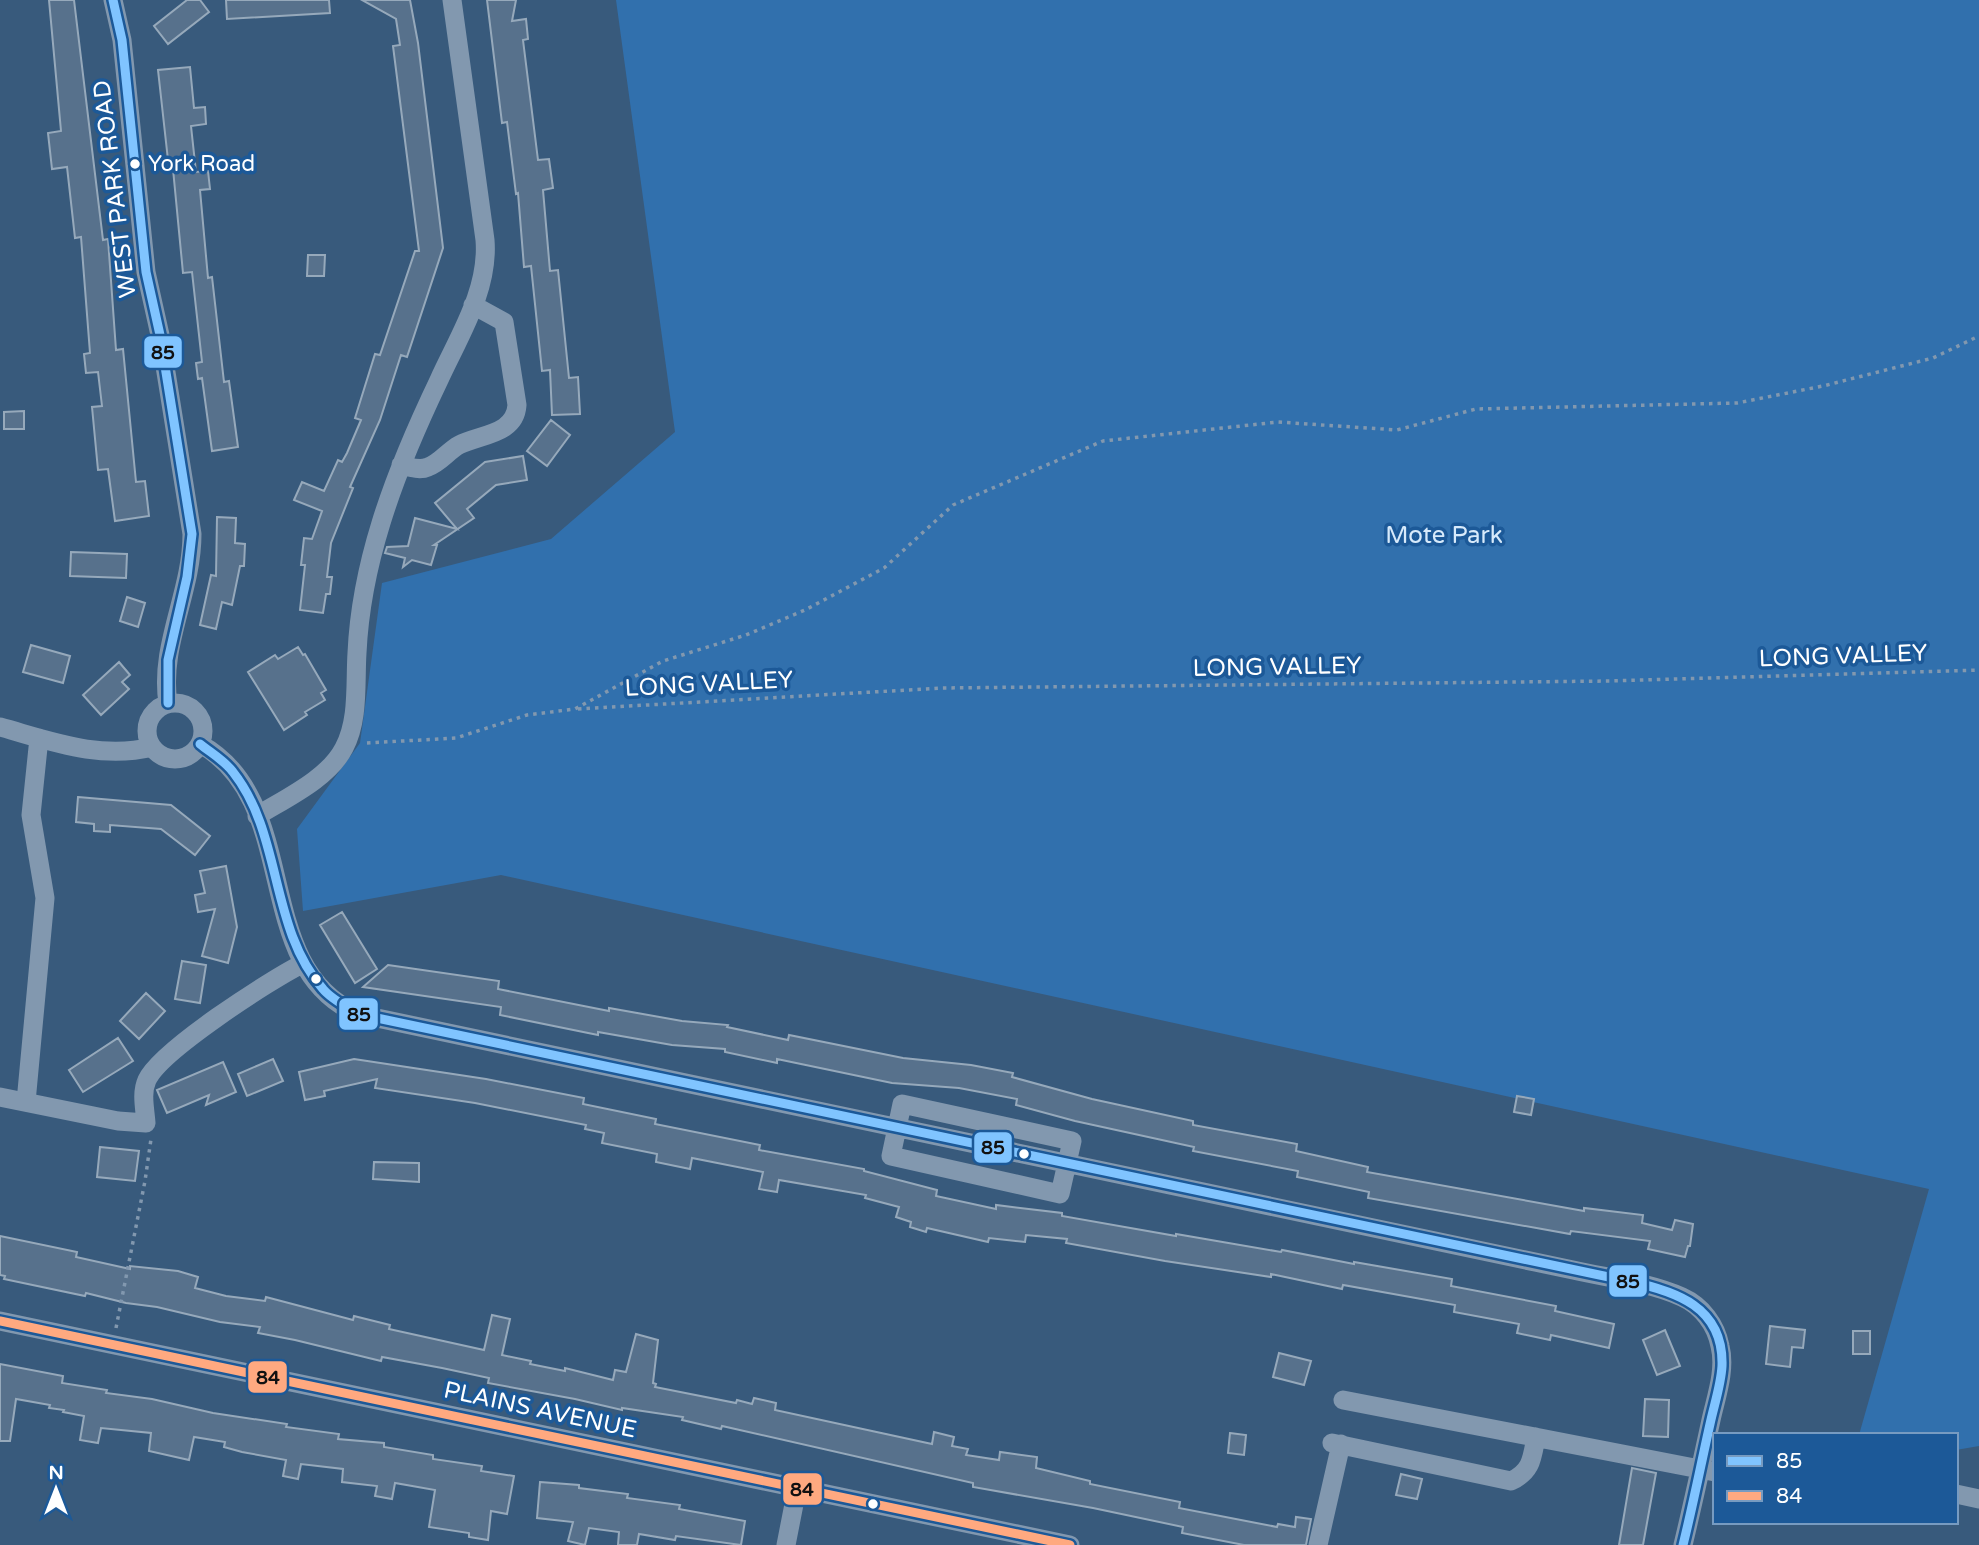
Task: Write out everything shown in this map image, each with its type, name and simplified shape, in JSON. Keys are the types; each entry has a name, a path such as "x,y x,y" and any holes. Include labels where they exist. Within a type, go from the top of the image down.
{"street":[{"name":"WEST PARK ROAD","path":"113,0 122,40 146,272 160,335 192,534 192,556 187,583 166,663 168,703"},
{"path":"257,816 317,777 335,760 348,740 355,698 356,653 368,570 380,524 401,465 473,305 485,271 485,240 452,0"},
{"path":"401,465 419,470 428,468 460,444 504,428 514,418 517,405 504,322 473,305"},
{"path":"168,703 184,704 198,713 204,728 201,744 188,756 175,759 162,756 152,747 148,735 149,721 156,710 168,703"},
{"path":"0,727 91,750 129,753 152,747"},
{"path":"26,1102 45,898 30,815 38,738"},
{"path":"201,744 228,763 247,794 269,845 292,936 310,978 329,998 358,1014 1650,1287 1683,1297 1694,1304 1711,1322 1721,1347 1708,1471 1683,1545"},
{"path":"0,1097 118,1121 146,1123 144,1088 148,1076 167,1057 255,992 302,964"},
{"path":"897,1128 891,1156 1060,1194 1067,1164"},
{"name":"PLAINS AVENUE","path":"0,1321 1070,1545"},
{"path":"1343,1400 1708,1471"},
{"path":"1318,1545 1336,1443 1511,1481 1522,1476 1530,1465 1536,1437"},
{"path":"786,1545 797,1489"},
{"path":"1958,1494 1979,1499"}],"path":[{"path":"575,709 663,662 746,635 805,610 884,568 953,505 1103,441 1278,422 1397,430 1475,409 1737,403 1823,386 1933,358 1979,336"},
{"name":"LONG VALLEY","path":"348,740 360,743 456,738 527,715 575,709 942,688 1610,681 1979,670"},
{"path":"113,1343 152,1142 146,1123"}],"green space":[{"name":"Mote Park","path":"616,0 1979,0 1979,1446 1958,1450 1958,1433 1860,1433 1929,1189 501,875 303,911 297,829 360,743 382,583 551,539 675,432"}],"building":[{"path":"49,0 74,0 103,240 108,239 116,350 123,349 136,482 145,481 149,516 115,521 108,469 98,470 92,407 102,406 98,372 86,373 84,354 90,353 81,237 75,238 67,167 52,169 48,133 61,131"},
{"path":"187,0 200,0 209,12 168,44 154,26"},
{"path":"226,0 329,0 330,13 227,19"},
{"path":"362,0 410,0 418,43 443,248 407,357 401,355 380,420 350,487 353,488 331,543 327,577 332,577 330,594 326,594 323,613 300,610 305,565 301,565 304,538 312,539 322,511 294,500 302,482 324,491 338,460 342,462 347,453 361,420 355,418 375,354 380,355 415,251 419,251 393,46 400,45 396,19"},
{"path":"487,0 516,0 512,21 526,19 528,39 523,40 538,160 549,159 553,188 543,190 550,271 558,270 569,378 578,377 580,414 552,415 550,370 542,371 531,266 524,267 518,193 516,194 507,122 502,123"},
{"path":"190,67 194,108 205,107 206,124 191,126 196,172 208,171 210,189 200,190 208,278 212,277 224,382 229,381 238,447 212,451 202,378 198,379 196,363 202,362 192,272 183,273 173,169 169,169 158,70"},
{"path":"308,255 325,255 324,276 307,276"},
{"path":"24,411 24,429 4,429 4,412"},
{"path":"551,420 570,435 547,466 527,451"},
{"path":"523,456 527,480 496,485 467,509 474,518 434,545 437,545 431,565 412,560 403,567 405,558 385,553 387,547 408,546 415,518 457,529 435,503 485,462"},
{"path":"217,517 236,518 235,543 245,544 244,566 240,566 232,605 222,602 216,629 200,625 211,575 216,576"},
{"path":"71,552 127,554 126,578 70,576"},
{"path":"127,597 145,603 138,627 120,621"},
{"path":"31,645 70,656 63,683 23,672"},
{"path":"298,647 326,690 321,693 325,700 305,712 307,715 284,730 248,672 275,655 278,659"},
{"path":"119,662 130,675 122,682 129,689 101,715 83,695"},
{"path":"78,797 171,805 210,836 195,855 161,829 110,825 110,832 94,831 94,824 76,822"},
{"path":"226,866 237,927 228,963 202,956 215,909 198,912 195,895 205,893 200,871"},
{"path":"342,912 377,969 355,983 320,925"},
{"path":"182,961 206,965 200,1003 175,999"},
{"path":"388,965 499,981 498,989 609,1011 609,1008 682,1021 728,1025 727,1027 788,1040 789,1035 903,1058 971,1065 1013,1073 1012,1077 1092,1099 1193,1121 1193,1125 1297,1144 1296,1151 1368,1167 1367,1172 1584,1211 1584,1208 1643,1215 1642,1223 1672,1230 1675,1220 1693,1224 1690,1246 1685,1257 1648,1249 1650,1241 1571,1231 1570,1234 1368,1198 1369,1192 1297,1177 1298,1171 1193,1151 1194,1147 1075,1121 1016,1105 1017,1099 959,1088 892,1083 777,1059 777,1063 725,1052 725,1049 672,1045 598,1032 598,1035 500,1015 501,1007 363,987"},
{"path":"146,993 165,1011 139,1039 120,1021"},
{"path":"118,1038 133,1061 83,1092 69,1070"},
{"path":"273,1059 283,1081 247,1096 238,1074"},
{"path":"354,1059 486,1079 584,1098 583,1104 656,1119 655,1124 760,1145 759,1150 864,1169 937,1190 936,1196 996,1209 996,1205 1062,1213 1062,1216 1176,1236 1281,1252 1282,1250 1452,1279 1451,1286 1556,1306 1555,1311 1614,1324 1609,1348 1551,1335 1550,1340 1517,1333 1519,1324 1454,1312 1455,1305 1343,1285 1342,1289 1271,1274 1271,1277 1165,1261 1066,1243 1067,1239 1026,1235 1025,1242 989,1238 988,1242 927,1228 926,1232 910,1227 911,1222 896,1217 899,1207 865,1198 866,1195 779,1180 777,1192 759,1189 763,1172 692,1158 690,1169 656,1162 657,1154 602,1143 604,1133 585,1129 586,1125 475,1103 375,1088 377,1079 324,1091 325,1096 305,1100 299,1072"},
{"path":"223,1062 236,1092 206,1105 209,1095 167,1113 157,1090"},
{"path":"1517,1096 1534,1099 1531,1115 1514,1112"},
{"path":"100,1147 139,1151 135,1181 97,1177"},
{"path":"374,1162 419,1163 419,1182 373,1179"},
{"path":"0,1236 77,1252 76,1257 130,1269 130,1266 178,1271 198,1277 195,1288 226,1296 265,1301 266,1297 353,1320 354,1316 390,1325 389,1329 484,1350 492,1315 510,1319 502,1355 531,1361 530,1364 565,1371 565,1368 613,1380 615,1370 626,1372 636,1334 658,1340 653,1383 656,1384 655,1387 736,1403 737,1400 752,1404 754,1398 776,1403 775,1410 932,1444 934,1432 954,1437 952,1446 968,1449 966,1455 999,1460 1000,1452 1037,1457 1036,1468 1090,1481 1090,1484 1180,1502 1179,1508 1277,1527 1278,1524 1295,1527 1296,1517 1311,1519 1306,1545 1244,1545 1182,1533 1183,1527 973,1487 973,1483 722,1426 721,1429 682,1420 683,1417 622,1410 488,1383 489,1378 382,1357 381,1361 258,1333 260,1327 220,1322 157,1307 86,1293 85,1296 4,1279 5,1276 0,1275"},
{"path":"1770,1326 1805,1330 1803,1348 1792,1347 1790,1367 1766,1364"},
{"path":"1665,1330 1680,1366 1657,1375 1643,1340"},
{"path":"1853,1331 1870,1331 1870,1354 1853,1354"},
{"path":"1279,1353 1311,1361 1304,1385 1273,1377"},
{"path":"0,1364 63,1376 62,1383 107,1390 106,1393 287,1424 286,1427 339,1434 338,1439 384,1443 384,1447 433,1455 433,1459 482,1466 481,1471 514,1476 507,1514 491,1511 488,1540 469,1537 469,1533 429,1527 435,1490 395,1483 392,1499 375,1496 377,1486 342,1482 343,1469 301,1464 298,1479 283,1476 286,1460 242,1452 224,1447 225,1442 194,1437 189,1460 149,1451 151,1433 101,1428 98,1443 80,1440 84,1416 49,1408 50,1405 16,1399 10,1441 0,1441"},
{"path":"1645,1399 1669,1400 1668,1437 1643,1436"},
{"path":"1230,1433 1246,1435 1244,1455 1228,1453"},
{"path":"1632,1468 1656,1473 1643,1545 1619,1545"},
{"path":"1401,1474 1422,1479 1417,1499 1396,1495"},
{"path":"540,1482 579,1485 579,1488 628,1494 627,1498 680,1505 679,1509 745,1521 741,1545 676,1536 675,1540 639,1534 637,1545 618,1545 619,1532 589,1528 585,1545 568,1541 573,1522 537,1518"}],"transit line":[{"name":"85","path":"113,0 122,40 146,272 160,335 192,534 187,577 168,660 168,703"},
{"name":"85","path":"200,744 230,768 249,797 261,824 293,938 306,965 326,993 358,1014 1628,1281 1663,1290 1694,1305 1715,1329 1721,1346 1722,1366 1683,1545"},
{"name":"84","path":"0,1321 1070,1545"}],"place":[{"name":"York Road","path":"135,164"}]}
